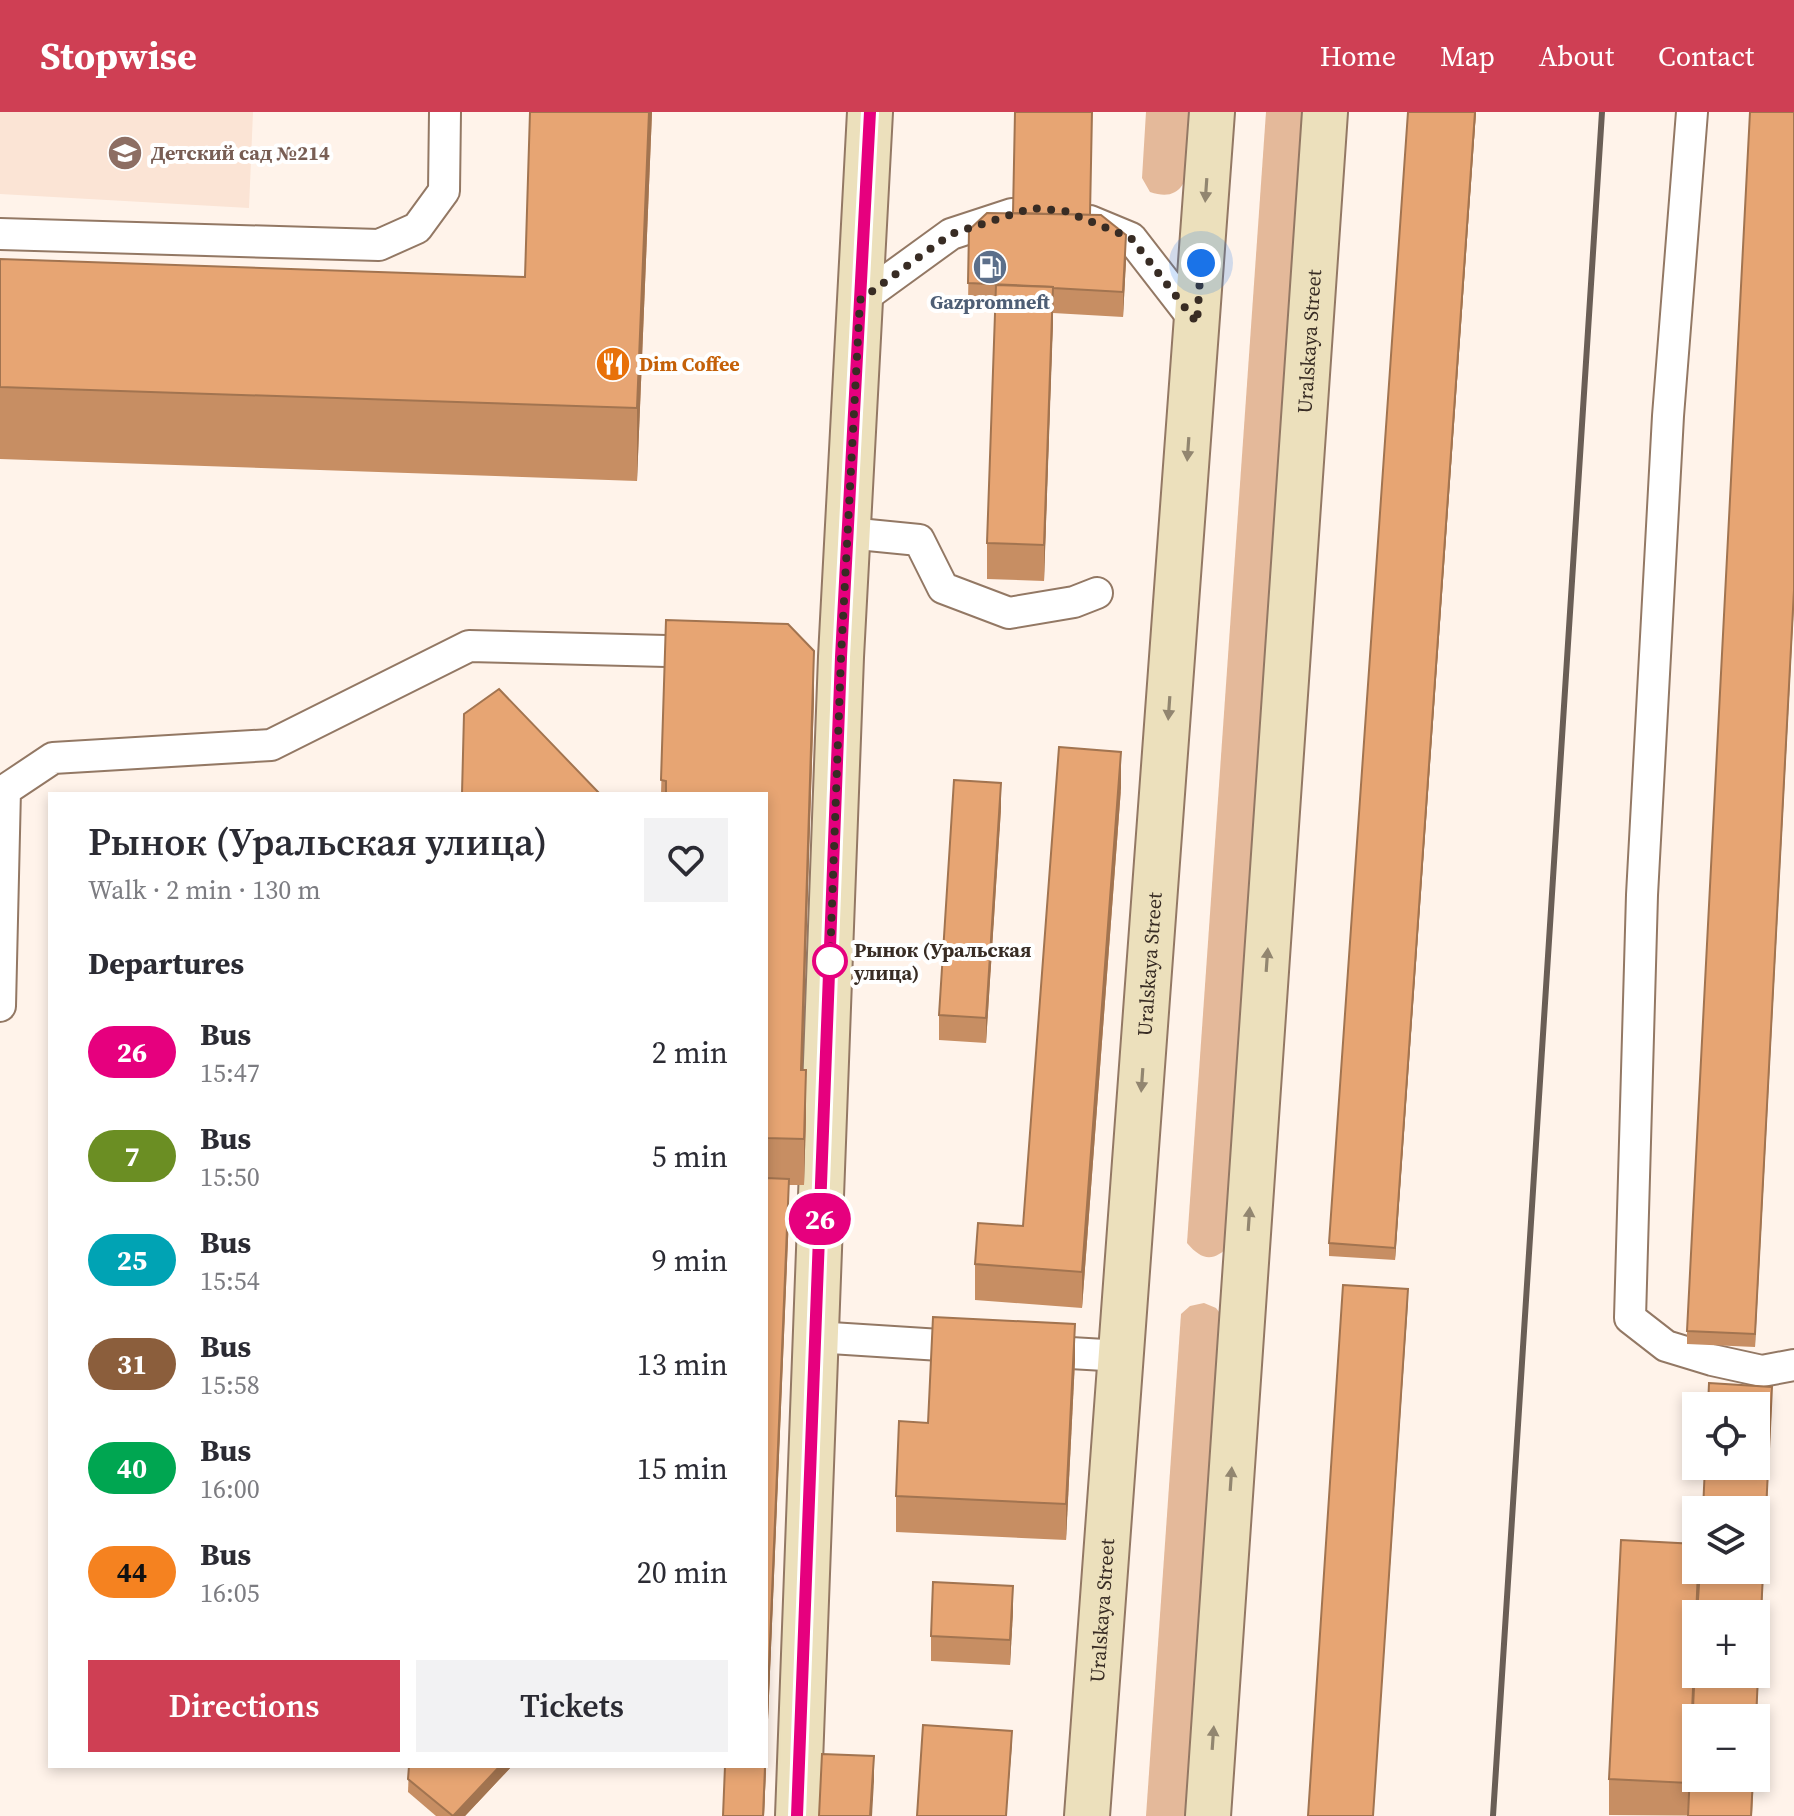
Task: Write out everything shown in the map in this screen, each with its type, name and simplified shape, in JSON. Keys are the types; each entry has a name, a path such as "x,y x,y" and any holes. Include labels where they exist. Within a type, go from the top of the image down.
{"main road":[{"path":"798,1816 815,1337 827,656 848,533 870,112"},
{"name":"Uralskaya Street","path":"1087,1816 1212,112"},
{"name":"Uralskaya Street","path":"1208,1816 1325,112"}],"lane":[{"path":"0,234 379,245 417,228 444,191 445,112"},
{"path":"1692,112 1668,416 1642,895 1630,1318 1666,1346 1712,1360 1762,1371 1794,1365"},
{"path":"860,300 951,234 1043,205 1131,238 1197,323"},
{"path":"848,533 919,540 943,588 1009,613 1074,602 1097,593"},
{"path":"0,1006 5,790 53,758 271,745 469,646 729,652"},
{"path":"815,1337 1122,1356"}],"shaded area":[{"name":"Детский сад №214","path":"0,112 253,112 249,208 0,194"},
{"path":"1146,112 1191,112 1188,170 1177,191 1166,195 1150,192 1142,178"},
{"path":"1266,112 1308,112 1230,1245 1219,1254 1208,1257 1187,1243"},
{"path":"1204,1303 1216,1308 1223,1317 1188,1816 1146,1816 1181,1314 1190,1306"}],"building":[{"path":"530,112 649,112 637,408 0,387 0,259 525,277"},
{"path":"1015,112 1092,112 1090,215 1013,213"},
{"path":"1408,112 1475,112 1395,1248 1329,1243"},
{"path":"1750,112 1794,112 1794,590 1755,1334 1687,1331"},
{"path":"987,213 1101,215 1126,235 1123,292 968,283 969,230"},
{"path":"996,285 1053,287 1044,545 987,543"},
{"path":"666,620 788,624 814,651 801,1070 806,1070 804,1139 768,1138 768,792 666,792 666,781 661,780"},
{"path":"499,689 598,792 462,792 464,714"},
{"path":"1059,747 1121,752 1082,1272 975,1264 978,1223 1023,1226"},
{"path":"954,780 1001,783 986,1018 939,1015"},
{"path":"768,1178 789,1179 768,1691"},
{"path":"1343,1285 1408,1289 1373,1816 1308,1816"},
{"path":"933,1317 1075,1324 1066,1504 896,1496 899,1421 928,1423"},
{"path":"1709,1383 1772,1387 1770,1428 1770,1392 1709,1392"},
{"path":"1704,1480 1768,1480 1767,1496 1704,1496"},
{"path":"1621,1540 1682,1543 1682,1584 1697,1584 1697,1600 1682,1600 1682,1688 1693,1688 1692,1704 1682,1704 1682,1783 1609,1779"},
{"path":"933,1582 1013,1586 1010,1640 931,1636"},
{"path":"1699,1584 1762,1584 1762,1600 1698,1600"},
{"path":"1694,1688 1757,1688 1757,1704 1693,1704"},
{"path":"923,1725 1012,1731 1006,1816 917,1816"},
{"path":"822,1754 874,1756 870,1816 819,1816"},
{"path":"409,1768 498,1768 453,1816 408,1779"},
{"path":"725,1768 765,1768 763,1816 723,1816"},
{"path":"1689,1792 1752,1792 1751,1816 1688,1816"}],"railway":[{"path":"1493,1816 1602,112"}],"bus line":[{"name":"26","path":"797,1816 841,657 870,112"}],"place":[{"name":"Детский сад №214","path":"125,153"},
{"name":"Gazpromneft","path":"990,267"},
{"name":"Dim Coffee","path":"613,364"},
{"name":"Рынок (Уральская улица)","path":"830,961"}],"route":[{"path":"830,961 841,657 860,300 951,234 1032,208 1065,211 1131,238 1197,323 1201,263"}]}
